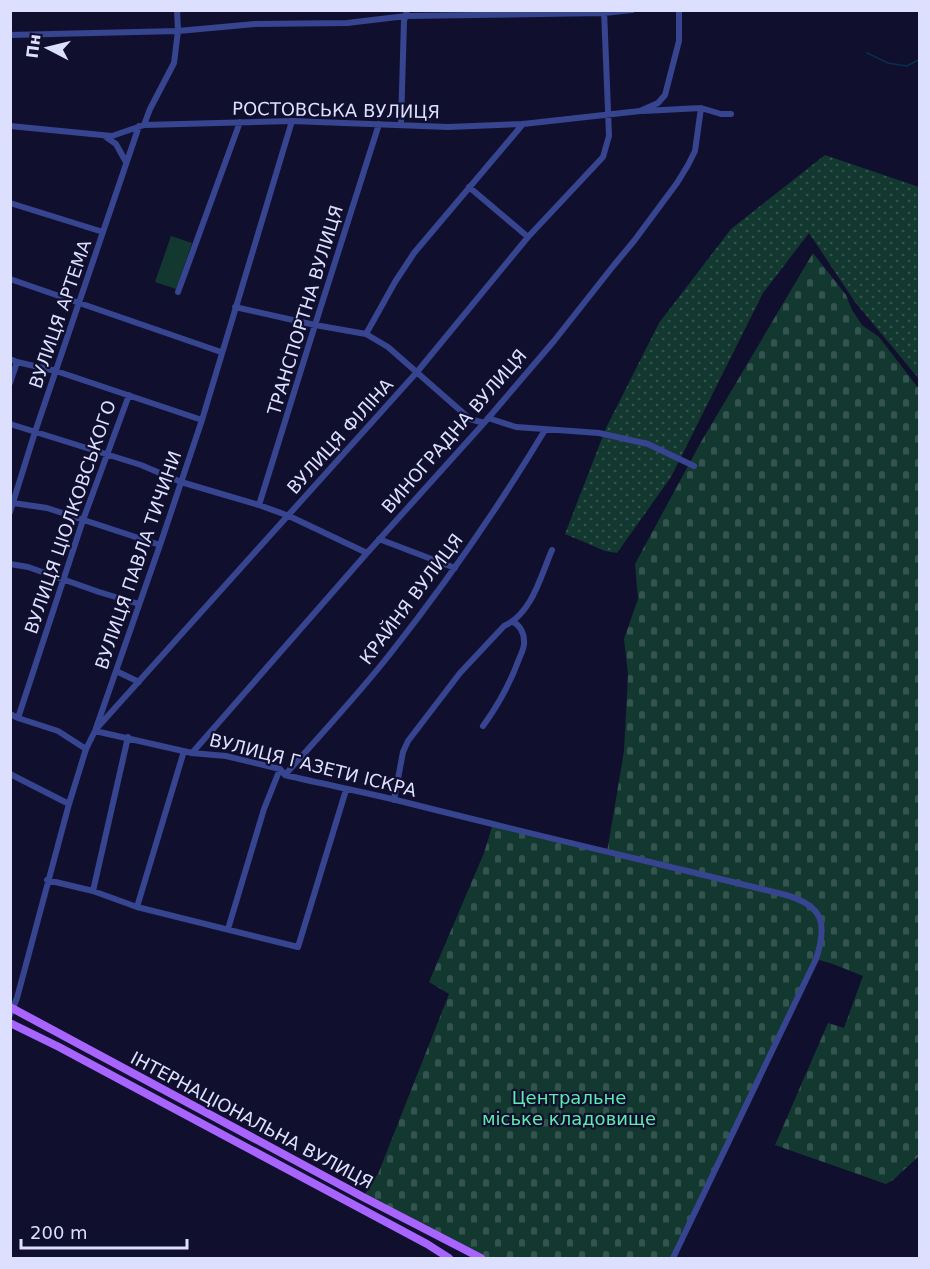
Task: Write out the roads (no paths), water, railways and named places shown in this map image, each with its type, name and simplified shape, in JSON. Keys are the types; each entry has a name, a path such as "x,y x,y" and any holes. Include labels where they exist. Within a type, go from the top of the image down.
{"main road":[{"name":"ІНТЕРНАЦІОНАЛЬНА ВУЛИЦЯ","path":"11,1010 481,1258"},
{"name":"ІНТЕРНАЦІОНАЛЬНА ВУЛИЦЯ","path":"10,1023 69,1052 427,1244 448,1258"}],"street":[{"name":"ВУЛИЦЯ АРТЕМА","path":"10,512 14,503 13,494 126,162 141,126 174,63 178,31 177,10"},
{"path":"10,35 178,31 255,24 347,23 406,13 632,10"},
{"path":"640,111 658,103 665,95 679,41 679,10"},
{"path":"604,12 608,115"},
{"path":"401,124 406,13"},
{"path":"640,111 701,108 721,114 731,114"},
{"name":"ВИНОГРАДНА ВУЛИЦЯ","path":"192,753 486,420 554,341 634,241 677,183 695,151 701,108"},
{"name":"РОСТОВСЬКА ВУЛИЦЯ","path":"10,126 106,137 141,126 292,121 448,127 524,123 640,111"},
{"name":"ВУЛИЦЯ ФІЛІНА","path":"95,731 417,372 528,237 603,157 609,136 608,115"},
{"name":"ВУЛИЦЯ ПАВЛА ТИЧИНИ","path":"11,1010 86,748 95,731 202,420 292,121"},
{"path":"178,292 240,122"},
{"path":"366,334 414,253 524,123"},
{"name":"ТРАНСПОРТНА ВУЛИЦЯ","path":"259,505 379,124"},
{"path":"116,144 121,134 128,136 132,146"},
{"path":"106,137 116,144 126,162"},
{"path":"469,187 528,237"},
{"path":"10,203 103,232"},
{"path":"10,279 221,352"},
{"path":"235,307 366,334 388,347 470,419 516,427 599,433 648,444 694,466"},
{"path":"10,359 56,371 202,420"},
{"path":"10,383 18,362"},
{"name":"ВУЛИЦЯ ЦІОЛКОВСЬКОГО","path":"18,718 83,519 129,395"},
{"path":"10,424 141,465 181,482 259,505 289,516 367,553"},
{"name":"КРАЙНЯ ВУЛИЦЯ","path":"285,775 389,655 455,568 545,430"},
{"path":"14,503 47,508 160,545"},
{"path":"379,539 455,568"},
{"path":"394,800 403,752 408,741 460,673 504,626 513,622 526,607 538,586 552,550"},
{"path":"10,564 28,567 139,604"},
{"path":"483,726 502,699 525,643 522,630 518,624 513,622"},
{"path":"116,670 139,682"},
{"path":"10,714 58,731 86,748"},
{"name":"ВУЛИЦЯ ГАЗЕТИ ІСКРА","path":"95,731 192,753 226,756 280,769 285,775 454,816 494,823 786,895 806,902 814,909 819,916 822,937 816,959 673,1258"},
{"path":"93,891 128,737"},
{"path":"137,907 184,751"},
{"path":"228,930 264,809 280,769"},
{"path":"10,774 69,804"},
{"path":"47,880 93,891 137,907 298,947 346,790"}],"waterway":[{"path":"867,53 888,63 907,66 920,59"}],"park label":[{"name":"Центральне міське кладовище","path":"569,1107"}]}
